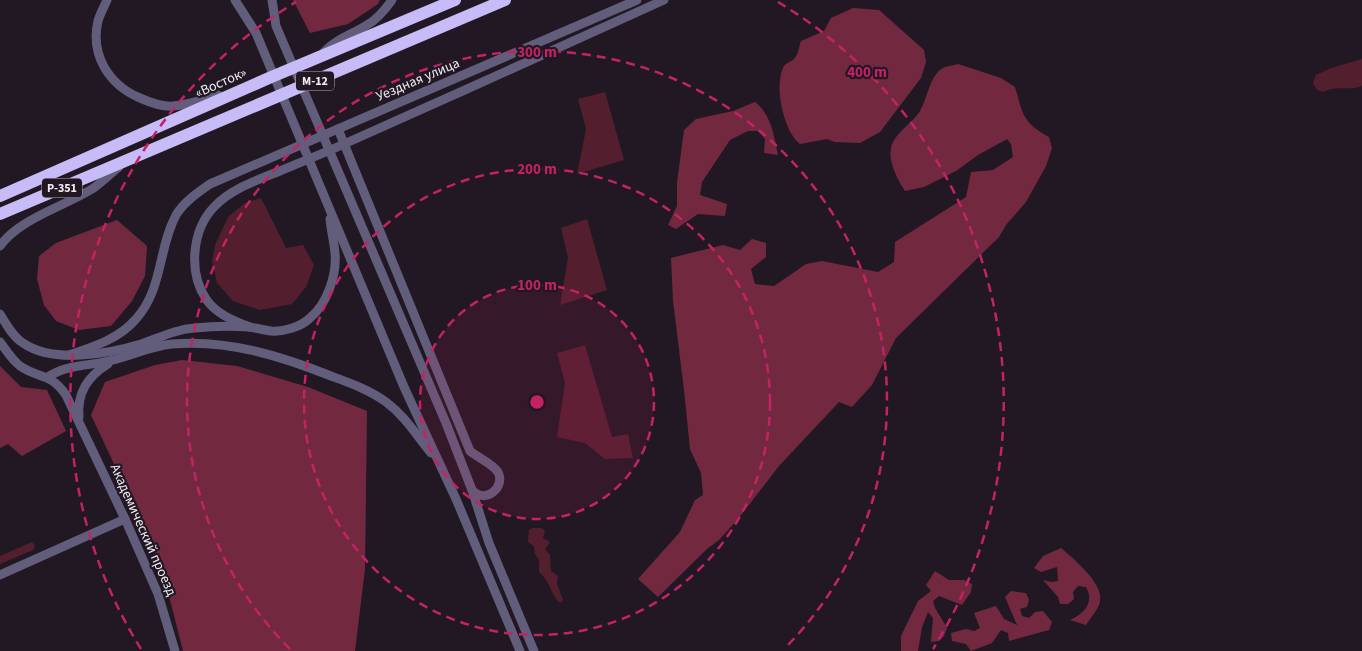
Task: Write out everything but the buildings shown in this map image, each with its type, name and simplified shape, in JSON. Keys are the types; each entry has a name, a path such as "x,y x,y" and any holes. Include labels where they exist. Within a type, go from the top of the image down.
{"highway":[{"name":"«Восток»","path":"0,196 242,90 455,0"},
{"name":"М-12","path":"124,162 505,0"},
{"name":"Р-351","path":"0,214 124,162"}],"street":[{"path":"107,0 98,21 99,56 106,72 114,82 127,92 148,101 172,106 242,90"},
{"path":"235,0 256,34 404,387 441,465 520,651"},
{"path":"272,0 276,26 446,423 472,490 489,543 534,651"},
{"path":"321,56 340,39 369,24 383,13 392,0"},
{"name":"Уездная улица","path":"69,355 104,343 120,334 136,320 148,303 159,275 163,255 176,215 190,198 210,184 637,0"},
{"name":"Уездная улица","path":"250,327 220,313 206,299 195,267 195,248 198,233 205,218 224,197 246,185 344,144 664,0"},
{"path":"338,129 470,450 478,458 493,466 500,476 497,488 486,496 479,496 472,490"},
{"path":"0,246 6,237 18,227 92,188 124,162"},
{"path":"0,314 12,334 23,343 38,351 55,355 108,352 142,344 170,333 193,328 250,327 273,332 291,328 309,319 321,306 328,290 334,270 335,254 329,209"},
{"path":"0,342 20,366 48,377 57,371 116,360 147,348 172,344 199,344 249,349 306,366 368,391 403,417 441,465"},
{"path":"79,422 78,404 88,381 100,369 142,344"},
{"name":"Академический проезд","path":"48,377 66,395 125,519 158,594 175,651"},
{"path":"481,519 481,505 486,496"},
{"path":"0,575 125,519"}],"shaded area":[{"path":"293,0 380,0 378,4 348,24 310,33"},
{"path":"853,8 879,10 924,50 926,62 921,78 880,132 860,143 835,142 827,139 800,144 789,129 782,108 780,85 784,66 793,60 801,41 824,31 831,18"},
{"path":"1362,59 1362,86 1333,89 1324,92 1317,90 1313,83 1316,75 1331,68"},
{"path":"958,64 1001,78 1015,87 1028,122 1049,137 1052,148 1046,166 1026,202 1006,225 999,237 896,338 872,385 852,407 839,402 779,466 738,519 719,540 707,549 658,597 638,579 680,532 695,500 703,495 701,473 690,449 673,301 671,258 723,245 740,250 752,239 766,243 766,257 751,269 755,284 774,286 806,264 822,261 878,272 894,262 895,242 966,197 971,172 993,170 1013,157 1011,144 1007,139 978,155 956,171 924,187 905,191 902,187 894,171 891,159 890,153 893,143 899,133 920,111 937,73 944,68"},
{"path":"605,92 624,160 577,174 586,129 578,99"},
{"path":"755,102 768,119 778,155 764,153 765,139 758,131 748,131 730,140 702,182 700,195 727,204 725,216 698,214 676,229 668,225 677,206 677,183 684,130 696,119 733,111"},
{"path":"261,198 286,248 303,245 314,265 306,287 292,304 260,310 233,301 217,283 212,261 215,245 228,217 245,203"},
{"path":"587,219 607,290 560,305 568,258 561,228"},
{"path":"117,220 147,246 145,276 132,301 111,326 79,330 56,321 44,305 37,279 39,256 56,243"},
{"path":"585,345 612,437 628,434 633,458 605,459 585,443 557,437 565,383 557,353"},
{"path":"182,360 237,366 308,387 367,411 365,569 355,651 183,651 168,592 153,547 91,415 105,382 155,365"},
{"path":"0,366 21,387 47,390 66,431 22,456 8,444 0,448"},
{"path":"533,528 545,530 543,538 550,542 545,549 550,555 551,571 558,576 557,584 563,600 560,603 539,572 539,560 535,554 534,546 528,542 529,530"},
{"path":"32,542 35,546 33,550 0,564 0,556"},
{"path":"1061,548 1093,579 1100,594 1098,607 1086,625 1070,620 1087,607 1089,598 1086,587 1078,586 1073,592 1074,599 1068,604 1060,604 1058,597 1043,580 1058,581 1057,567 1041,572 1034,568 1043,556"},
{"path":"935,571 949,580 964,580 972,584 971,592 962,605 939,596 933,601 947,628 944,636 939,641 931,642 933,618 928,612 922,627 918,651 901,651 901,636 918,601 931,591 926,585"},
{"path":"1011,591 1026,593 1029,600 1027,607 1020,609 1022,616 1029,618 1035,612 1043,611 1052,622 1049,630 1009,641 1008,633 1001,630 992,643 971,651 966,644 952,641 951,633 966,629 974,631 980,628 974,613 996,606 1004,619 1017,625 1005,597"}]}
